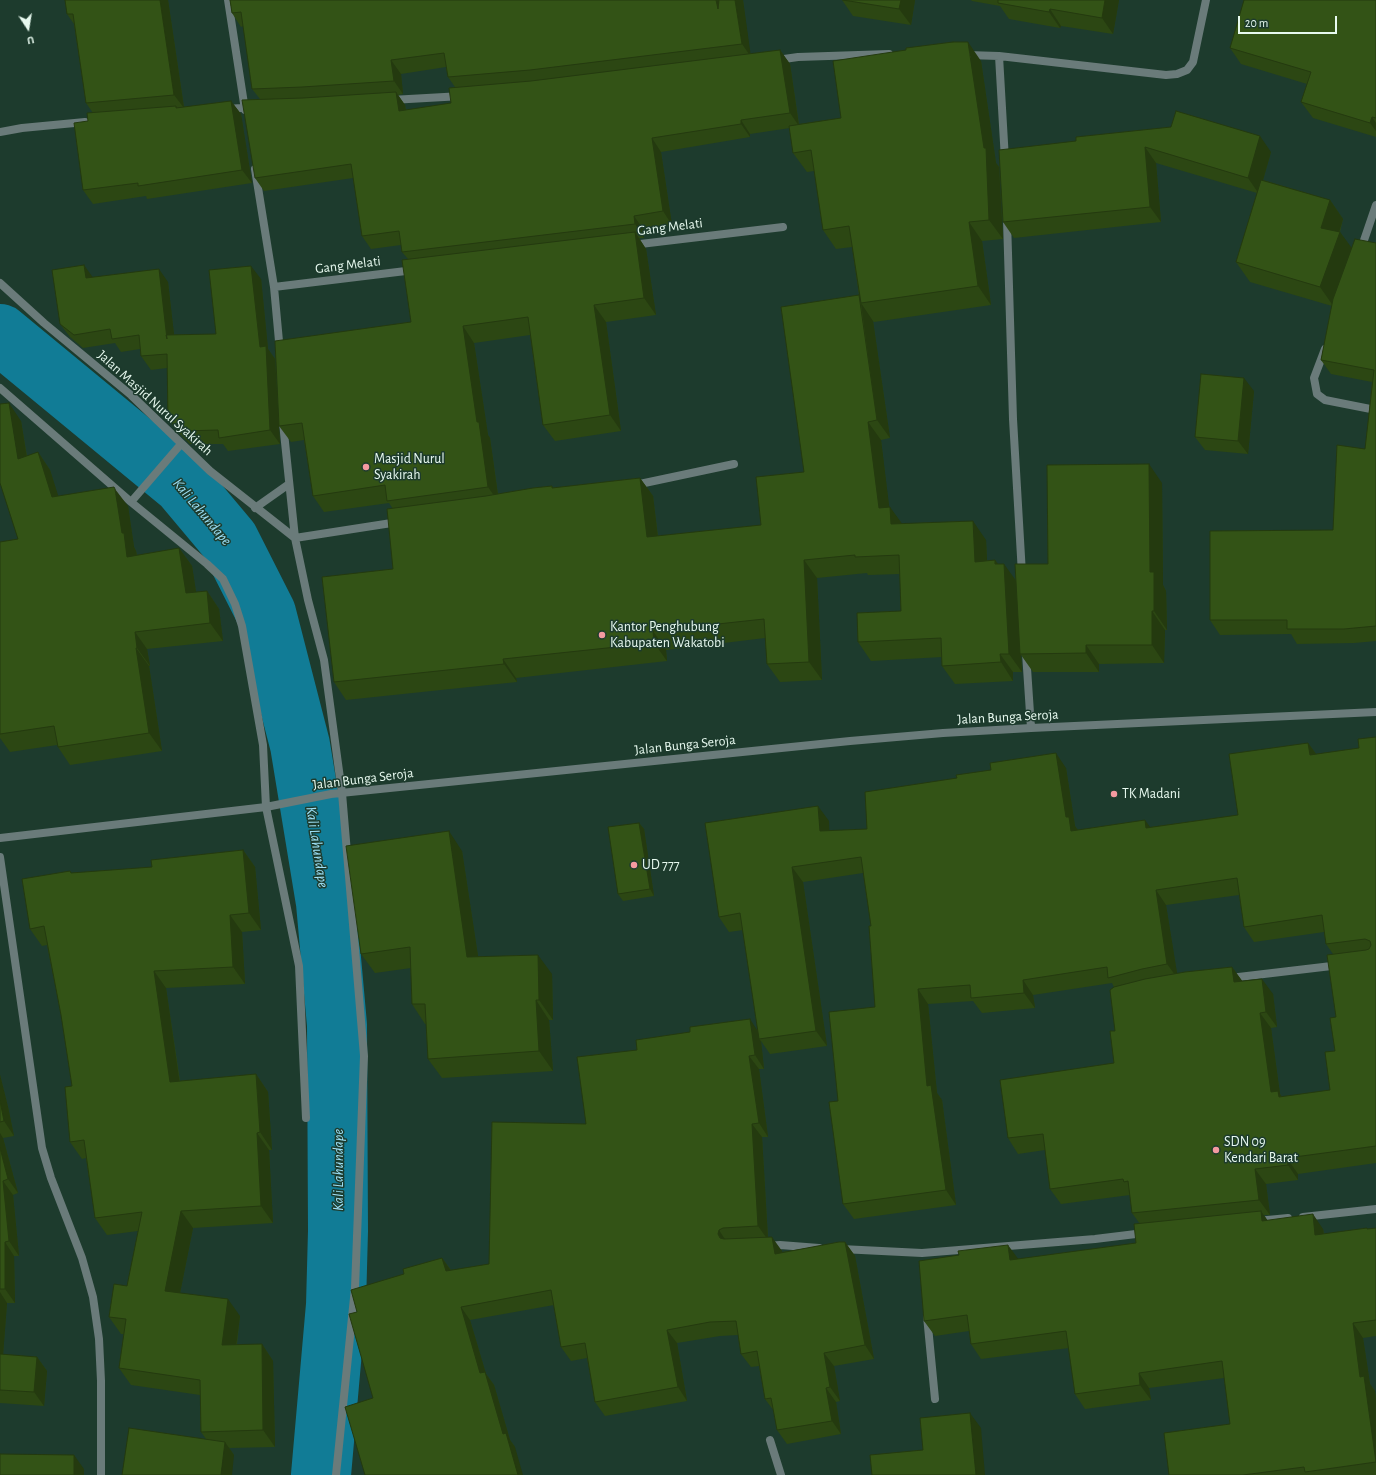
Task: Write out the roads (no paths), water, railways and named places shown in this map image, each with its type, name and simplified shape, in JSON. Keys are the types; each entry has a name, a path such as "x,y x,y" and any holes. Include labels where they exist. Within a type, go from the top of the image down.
{"street":[{"path":"228,0 245,112"},
{"path":"958,55 1000,56 1166,75 1177,74 1187,70 1193,62 1206,0"},
{"path":"767,61 798,57 897,54"},
{"path":"1000,56 1005,171"},
{"path":"382,101 470,95"},
{"path":"222,110 245,112 260,107"},
{"path":"0,132 22,128 91,122"},
{"path":"254,162 274,287 280,360"},
{"path":"1359,254 1376,205"},
{"path":"1007,209 1014,419 1022,583"},
{"name":"Gang Melati","path":"626,245 783,227"},
{"name":"Gang Melati","path":"274,287 423,269"},
{"name":"Jalan Masjid Nurul Syakirah","path":"0,283 44,324 131,395 210,471 255,508 295,538"},
{"path":"1328,341 1314,378 1317,394 1325,400 1376,410"},
{"path":"0,388 207,564 223,579 231,593 242,626 263,745 266,807 299,966 306,1118"},
{"path":"283,415 295,538 308,600 324,660 342,793 364,1056 355,1288 336,1475"},
{"path":"133,500 181,444"},
{"path":"628,486 734,464"},
{"path":"255,508 289,484"},
{"path":"295,538 409,521"},
{"path":"1026,645 1031,728"},
{"name":"Jalan Bunga Seroja","path":"0,838 266,807 332,794 850,741 944,733 1031,728 1376,712"},
{"path":"0,857 42,1148 51,1178 82,1258 93,1297 99,1340 101,1374 101,1475"},
{"path":"1222,979 1348,964"},
{"path":"1249,1222 1376,1209"},
{"path":"757,1246 780,1245 922,1257 1154,1232"},
{"path":"926,1307 935,1400"},
{"path":"770,1440 781,1475"}],"waterway":[{"name":"Kali Lahundape","path":"0,334 182,484 229,540 266,613 300,745 326,903 337,1025 338,1231 336,1305 321,1475"}],"place":[{"name":"Masjid Nurul Syakirah","path":"366,467"},
{"name":"Kantor Penghubung Kabupaten Wakatobi","path":"602,635"},
{"name":"TK Madani","path":"1114,794"},
{"name":"UD 777","path":"634,865"},
{"name":"SDN 09 Kendari Barat","path":"1216,1150"}]}
